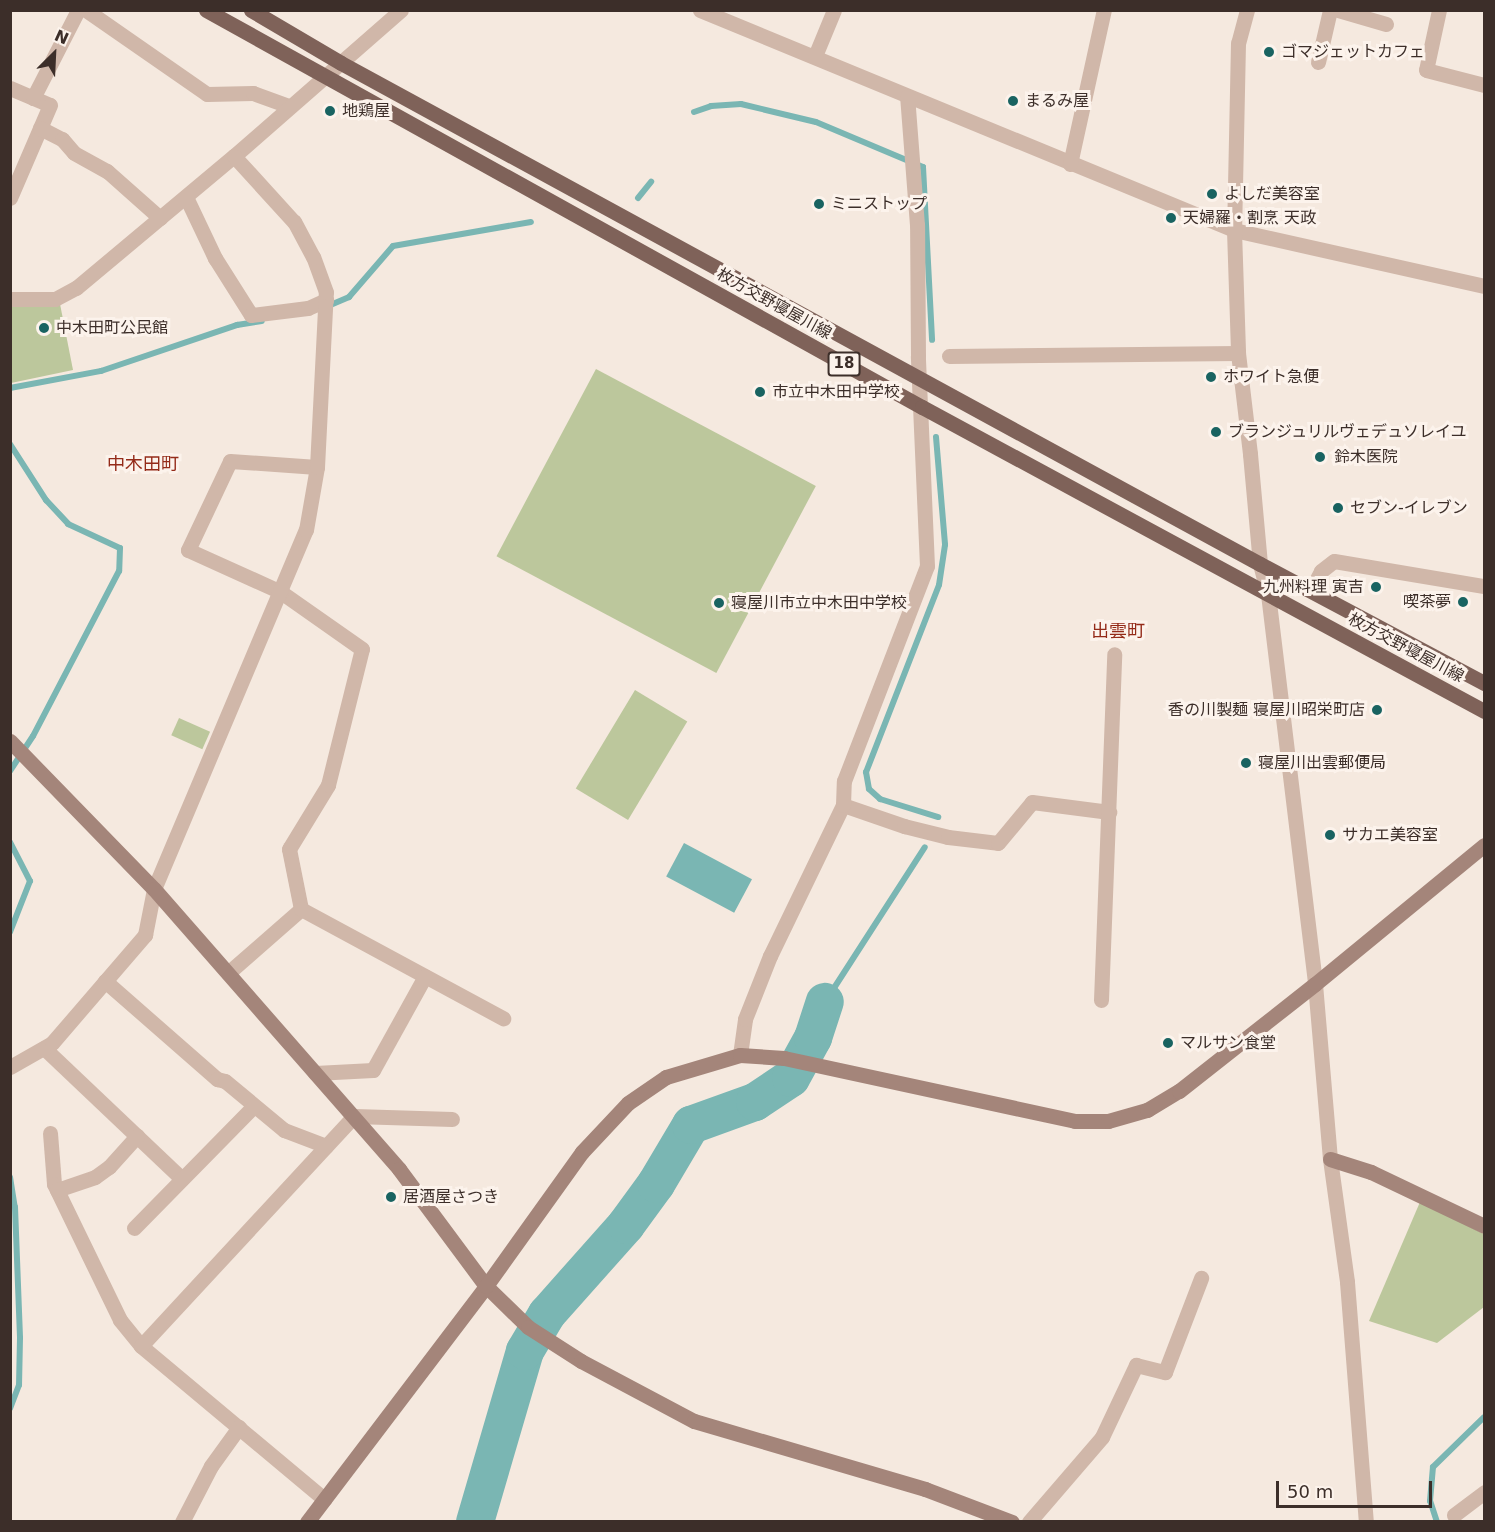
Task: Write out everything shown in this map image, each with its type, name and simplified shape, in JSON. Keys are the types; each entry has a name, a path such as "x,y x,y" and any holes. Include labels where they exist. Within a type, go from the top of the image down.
{"main road":[{"name":"枚方交野寝屋川線","path":"206,10 922,407 1485,711"},
{"name":"枚方交野寝屋川線","path":"251,10 341,63 920,379 1260,564 1485,683"}],"street":[{"path":"33,98 78,10"},
{"path":"86,10 207,94 253,93 289,106"},
{"path":"10,299 55,299 76,288 234,156 401,10"},
{"path":"700,10 737,17 816,56 907,96 1234,230 1485,286"},
{"path":"816,56 834,10"},
{"path":"1070,164 1104,10"},
{"path":"1247,10 1238,43 1234,230 1238,353 1260,564 1268,594 1315,984 1330,1159 1347,1282 1366,1521"},
{"path":"1318,62 1330,10"},
{"path":"1338,10 1386,24"},
{"path":"1439,10 1426,70 1485,85"},
{"path":"10,88 50,105 10,198"},
{"path":"740,1055 745,1019 770,956 843,805 844,781 927,566 920,379 918,225 907,96"},
{"path":"40,128 62,139 74,153 106,171 160,218"},
{"path":"10,1067 52,1043 145,935 154,889 306,530 318,467 326,292 313,257 294,222 234,156"},
{"path":"186,197 215,258 251,315 326,305"},
{"path":"949,356 1238,353"},
{"path":"301,909 289,849 328,785 362,649 281,592 188,550 230,461 318,467"},
{"path":"1311,590 1321,572 1334,561 1485,586"},
{"path":"1101,1000 1110,812 1114,654"},
{"path":"12,743 154,889 399,1168 486,1286 528,1327 581,1361 694,1420 925,1490 1012,1521"},
{"path":"843,805 904,826 948,837 998,843 1032,802 1110,812"},
{"path":"307,1521 486,1286 582,1152 628,1103 666,1077 740,1055 786,1058 1076,1121 1108,1121 1147,1110 1179,1091 1315,984 1485,845"},
{"path":"228,973 301,909"},
{"path":"301,909 503,1018"},
{"path":"315,1073 373,1070 425,976"},
{"path":"105,981 217,1079 225,1081 284,1130 326,1146"},
{"path":"44,1048 182,1179"},
{"path":"134,1228 254,1106"},
{"path":"141,1346 354,1116 452,1119"},
{"path":"50,1133 54,1184 120,1320 141,1346 324,1499"},
{"path":"57,1190 95,1178 109,1167 137,1136"},
{"path":"1330,1159 1371,1172 1485,1226"},
{"path":"1029,1521 1102,1437 1136,1365 1165,1372 1201,1278"},
{"path":"182,1521 211,1466 239,1427"},
{"path":"1454,1515 1483,1499"}],"green space":[{"path":"60,304 73,370 11,383 10,306"},
{"path":"596,369 816,486 716,673 496,556"},
{"path":"635,690 687,721 628,820 576,789"},
{"path":"179,718 210,732 202,749 171,735"},
{"path":"1420,1202 1484,1234 1484,1307 1437,1343 1369,1321"}],"water":[{"path":"684,843 752,879 734,913 666,877"}],"waterway":[{"path":"694,112 711,106 741,104 816,122 923,167 932,340"},
{"path":"638,198 651,182"},
{"path":"328,306 349,297 393,246 531,222"},
{"path":"10,388 101,371 237,325 262,321"},
{"path":"936,437 945,545 939,585 866,772 869,789 880,799 938,817"},
{"path":"10,444 46,500 68,524 120,548 119,571 33,736 10,771"},
{"path":"10,842 30,881 10,932"},
{"path":"825,1002 925,847"},
{"path":"475,1522 525,1351 547,1314 626,1225 656,1184 691,1125 755,1102 791,1078 813,1038 825,1002"},
{"path":"10,1177 15,1207 20,1338 19,1385 10,1408"},
{"path":"1437,1522 1430,1501 1433,1467 1484,1417"}],"place":[{"name":"ゴマジェットカフェ","path":"1269,52"},
{"name":"まるみ屋","path":"1013,101"},
{"name":"地鶏屋","path":"330,111"},
{"name":"よしだ美容室","path":"1212,194"},
{"name":"ミニストップ","path":"819,204"},
{"name":"天婦羅・割烹 天政","path":"1171,218"},
{"name":"中木田町公民館","path":"44,328"},
{"name":"ホワイト急便","path":"1211,377"},
{"name":"市立中木田中学校","path":"760,392"},
{"name":"ブランジュリルヴェデュソレイユ","path":"1216,432"},
{"name":"鈴木医院","path":"1320,457"},
{"name":"セブン-イレブン","path":"1338,508"},
{"name":"九州料理 寅吉","path":"1376,587"},
{"name":"喫茶夢","path":"1463,602"},
{"name":"寝屋川市立中木田中学校","path":"719,603"},
{"name":"香の川製麺 寝屋川昭栄町店","path":"1377,710"},
{"name":"寝屋川出雲郵便局","path":"1246,763"},
{"name":"サカエ美容室","path":"1330,835"},
{"name":"マルサン食堂","path":"1168,1043"},
{"name":"居酒屋さつき","path":"391,1197"}],"district":[{"name":"中木田町","path":"143,464"},
{"name":"出雲町","path":"1118,631"}]}
